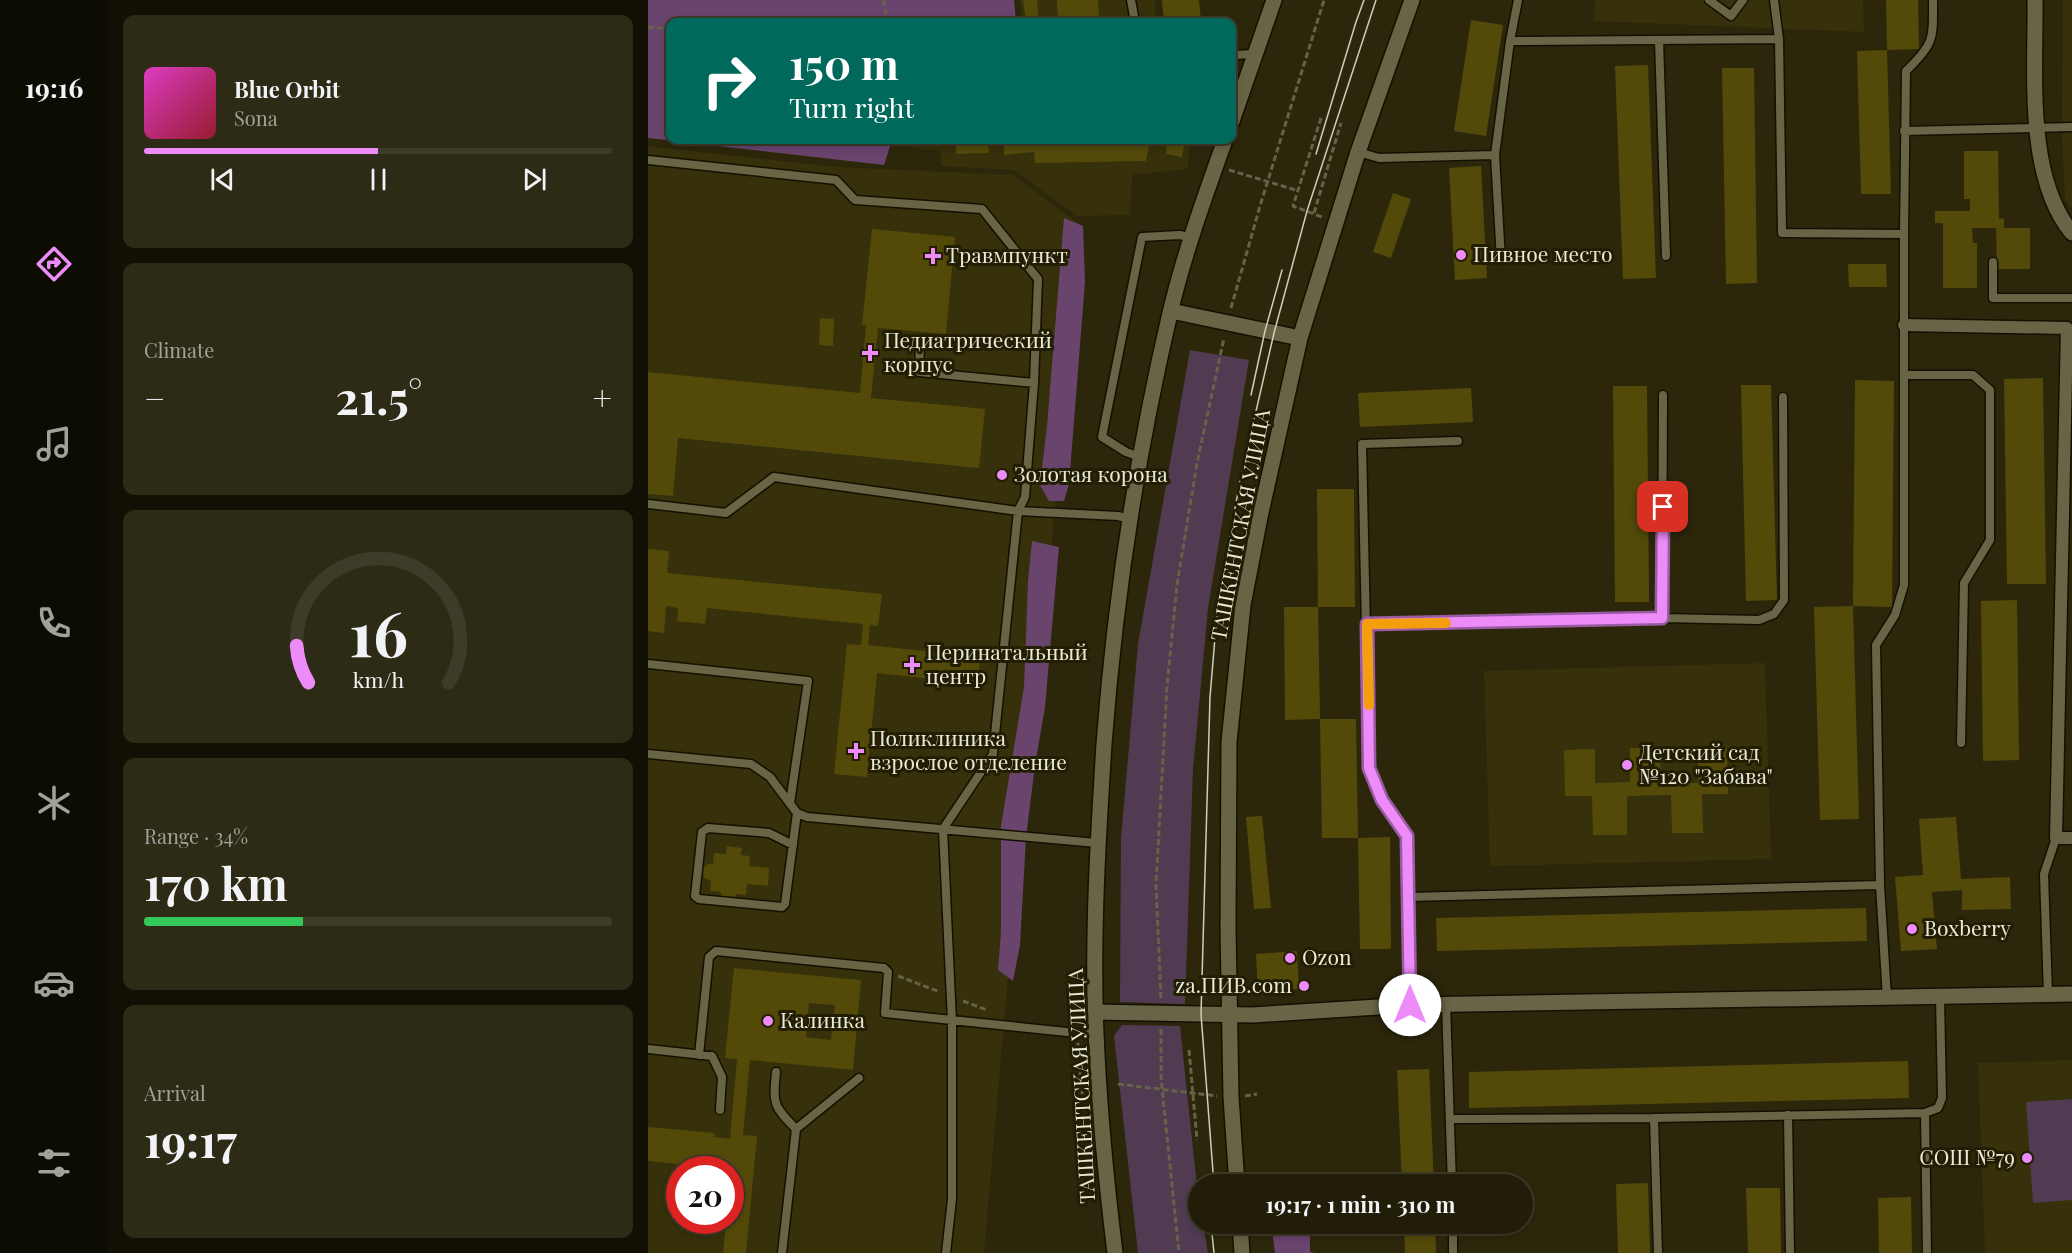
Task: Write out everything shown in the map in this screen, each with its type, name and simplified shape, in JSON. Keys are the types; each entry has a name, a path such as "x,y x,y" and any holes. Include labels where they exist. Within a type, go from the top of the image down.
{"main road":[{"path":"1236,109 1274,0"},
{"name":"ТАШКЕНТСКАЯ УЛИЦА","path":"1236,1174 1229,1015 1229,742 1243,605 1300,338 1358,152 1412,0"},
{"path":"2035,0 2036,128 2040,164 2049,191 2072,233"},
{"name":"ТАШКЕНТСКАЯ УЛИЦА","path":"1115,1253 1095,1012 1097,843 1110,666 1140,457 1171,311 1192,238 1223,144"},
{"path":"1171,311 1300,338"},
{"path":"1095,1012 1252,1016 1446,1004 2072,994"},
{"path":"1241,1234 1242,1253"}],"street":[{"path":"1904,325 2067,328 2070,367 2056,838 2072,838"}],"lane":[{"path":"1131,0 1134,18"},
{"path":"1501,260 1496,155 1510,41 1518,0"},
{"path":"1709,0 1731,16 1743,0"},
{"path":"1774,0 1779,39 1782,233 1904,234"},
{"path":"1887,998 1880,885 1876,645 1895,615 1904,585 1906,71 1925,52 1933,33 1933,0"},
{"path":"1510,41 1779,39"},
{"path":"1659,40 1666,256"},
{"path":"1236,56 1255,54"},
{"path":"1904,131 2072,127"},
{"path":"1358,152 1378,158 1496,155"},
{"path":"648,160 836,180 855,200 982,209 1038,279 1026,497 1018,511 993,754 943,829 952,1021 952,1199 946,1253"},
{"path":"1140,457 1126,452 1102,436 1142,237 1180,235 1192,238"},
{"path":"1993,262 1994,298 2072,298"},
{"path":"920,344 919,372 1034,383"},
{"path":"1904,375 1973,375 1990,390 1990,540 1964,583 1961,742"},
{"path":"1662,618 1663,395"},
{"path":"1367,624 1662,618 1759,620 1774,614 1784,600 1784,397"},
{"path":"1410,1005 1407,836 1382,800 1369,768 1362,444 1458,441"},
{"path":"648,504 726,513 774,477 1018,511 1118,516 1130,519"},
{"path":"648,664 808,681 790,803"},
{"path":"648,754 751,764 770,777 797,813 807,817 1097,843"},
{"path":"793,845 769,833 708,828 702,832 695,896 699,899 782,907 785,904 793,845 797,813"},
{"path":"2048,994 2044,874 2056,838"},
{"path":"1409,897 1880,885"},
{"path":"699,1055 709,957 716,951 884,968 888,972 885,1013 1096,1035"},
{"path":"1451,1119 1925,1113 1938,1108 1942,1098 1940,997"},
{"path":"1446,1004 1452,1174"},
{"path":"648,1049 712,1056 722,1077 720,1110"},
{"path":"776,1072 773,1101 782,1115 796,1129"},
{"path":"782,1253 796,1129 859,1078"},
{"path":"1925,1113 1927,1253"},
{"path":"1788,1115 1790,1253"},
{"path":"1654,1118 1658,1253"},
{"path":"1453,1234 1453,1253"}],"path":[{"path":"883,0 887,18"},
{"path":"1179,1253 1162,1088 1156,885 1167,686 1177,585 1197,464 1227,323 1260,206 1324,0"},
{"path":"648,27 666,29"},
{"path":"1321,118 1293,206 1314,213 1341,123"},
{"path":"1215,166 1299,191"},
{"path":"892,973 996,1013"},
{"path":"1189,1050 1197,1140"},
{"path":"1118,1084 1219,1096"}],"shaded area":[{"path":"648,0 1014,0 1016,18 666,18 666,140 648,138"},
{"path":"1020,0 1155,0 1156,18 1022,18"},
{"path":"1595,0 1863,0 1864,32 1594,21"},
{"path":"2063,0 2072,0 2072,209 2065,199 2062,136"},
{"path":"700,144 891,144 884,165"},
{"path":"910,144 1190,144 1187,169 1132,175 1130,215 1077,216 1014,170 941,166 941,151 910,148"},
{"path":"648,146 837,167 1013,175 1083,227 1005,1010 984,1253 648,1253"},
{"path":"1064,218 1083,226 1085,282 1069,484 1064,501 1049,501 1040,485"},
{"path":"1190,350 1249,360 1208,608 1193,769 1185,1004 1120,1002 1121,838 1138,644"},
{"path":"1032,541 1059,547 1045,707 1026,838 1020,945 1013,981 998,970 1001,931 1001,826 1024,687 1028,581"},
{"name":"Детский сад №120 \"Забава\"","path":"1765,663 1771,859 1490,866 1484,671"},
{"path":"1122,1025 1180,1026 1196,1174 1188,1174 1188,1234 1205,1234 1208,1253 1138,1253 1114,1036"},
{"name":"СОШ №79","path":"2072,1060 2072,1253 1985,1253 1978,1063"},
{"path":"2072,1099 2072,1200 2033,1203 2026,1102"},
{"path":"1273,1234 1310,1234 1310,1252 1315,1253 1275,1253"}],"building":[{"path":"1023,0 1037,0 1039,18 1025,18"},
{"path":"1057,0 1098,0 1099,18 1058,18"},
{"path":"1162,0 1199,0 1201,18 1164,18"},
{"path":"1886,0 1918,0 1919,49 1887,50"},
{"path":"1471,20 1503,25 1486,136 1454,131"},
{"path":"1887,50 1891,194 1861,194 1857,51"},
{"path":"1648,65 1656,278 1623,279 1615,66"},
{"path":"1722,68 1754,68 1757,283 1726,284"},
{"path":"956,144 988,144 989,153 956,154"},
{"path":"1004,144 1149,144 1146,161 1035,163 1034,152 1004,155"},
{"path":"1167,144 1184,144 1182,157 1166,154"},
{"path":"1964,151 1998,151 1999,219 2004,218 2004,228 2030,228 2030,269 1997,269 1996,228 1972,228 1973,243 1977,243 1977,288 1943,288 1943,223 1935,223 1935,211 1970,211 1970,199 1964,199"},
{"path":"1481,166 1487,278 1455,280 1449,168"},
{"path":"1393,193 1411,199 1391,258 1373,252"},
{"name":"Педиатрический корпус","path":"872,229 955,237 946,334 878,328 871,398 985,409 979,468 678,438 673,496 648,494 648,372 860,393 866,325 862,325"},
{"path":"1848,264 1886,264 1887,287 1849,287"},
{"path":"820,318 834,319 833,346 819,345"},
{"path":"2043,378 2046,584 2007,584 2004,379"},
{"path":"1855,380 1894,381 1892,607 1853,606"},
{"path":"1741,385 1771,385 1777,600 1746,601"},
{"path":"1613,386 1647,386 1649,602 1615,602"},
{"path":"1471,388 1473,422 1360,427 1358,393"},
{"path":"1317,489 1354,489 1355,607 1318,607"},
{"name":"Перинатальный центр","path":"648,549 669,551 667,573 882,594 878,626 870,625 868,645 980,657 978,684 877,673 867,777 834,774 847,644 861,645 863,624 707,608 705,624 677,621 678,608 666,606 664,633 648,631"},
{"path":"2017,600 2019,760 1983,761 1981,601"},
{"path":"1853,606 1859,819 1820,820 1814,607"},
{"path":"1284,607 1318,607 1320,719 1285,720"},
{"path":"1320,719 1356,719 1358,838 1322,838"},
{"path":"1630,748 1660,748 1661,783 1698,783 1698,749 1727,749 1728,794 1702,794 1703,833 1672,833 1671,795 1627,796 1627,835 1593,835 1592,796 1565,796 1564,750 1595,749 1595,783 1630,782"},
{"path":"1262,816 1271,908 1254,909 1246,817"},
{"path":"1956,817 1961,879 2010,877 2011,909 1962,910 1962,890 1932,892 1937,949 1901,951 1895,877 1923,875 1919,819"},
{"path":"1390,837 1391,949 1360,949 1358,838"},
{"path":"727,846 742,848 741,855 750,856 749,866 769,868 768,886 747,884 746,895 736,894 735,901 720,899 721,892 710,891 711,881 704,878 703,869 707,864 713,864 714,853 726,854"},
{"path":"1866,908 1867,941 1437,951 1436,918"},
{"path":"1297,951 1299,989 1258,991 1256,954"},
{"name":"Калинка","path":"734,968 861,980 853,1070 750,1060 743,1135 757,1136 746,1253 723,1253 725,1234 744,1234 744,1156 666,1156 666,1163 648,1161 648,1127 715,1133 714,1137 730,1139 737,1059 725,1058","holes":["809,1003 835,1005 831,1040 806,1037"]},
{"path":"1908,1061 1909,1098 1469,1108 1469,1072"},
{"path":"1429,1069 1434,1174 1402,1174 1397,1070"},
{"path":"1648,1183 1650,1253 1618,1253 1616,1184"},
{"path":"1746,1188 1780,1188 1781,1253 1748,1253"},
{"path":"1911,1197 1912,1253 1879,1253 1878,1198"},
{"path":"1404,1234 1435,1234 1436,1253 1405,1253"}],"tram line":[{"path":"1316,154 1364,0"},
{"path":"1213,1174 1201,1014 1210,697 1218,602 1240,481 1274,333 1307,211 1376,0"},
{"path":"1251,395 1265,331 1282,270"},
{"path":"1212,1234 1214,1253"}],"slow traffic":[{"path":"1369,705 1367,624 1446,623"}],"place":[{"name":"Пивное место","path":"1461,255"},
{"name":"Травмпункт","path":"933,256"},
{"name":"Педиатрический корпус","path":"870,353"},
{"name":"Золотая корона","path":"1002,475"},
{"name":"Перинатальный центр","path":"912,665"},
{"name":"Поликлиника взрослое отделение","path":"856,751"},
{"name":"Детский сад №120 \"Забава\"","path":"1627,765"},
{"name":"Boxberry","path":"1912,929"},
{"name":"Ozon","path":"1290,958"},
{"name":"za.ПИВ.com","path":"1304,986"},
{"name":"Калинка","path":"768,1021"},
{"name":"СОШ №79","path":"2027,1158"}],"route":[{"path":"1410,1005 1407,836 1382,800 1369,768 1367,624 1662,618 1663,507"}]}
